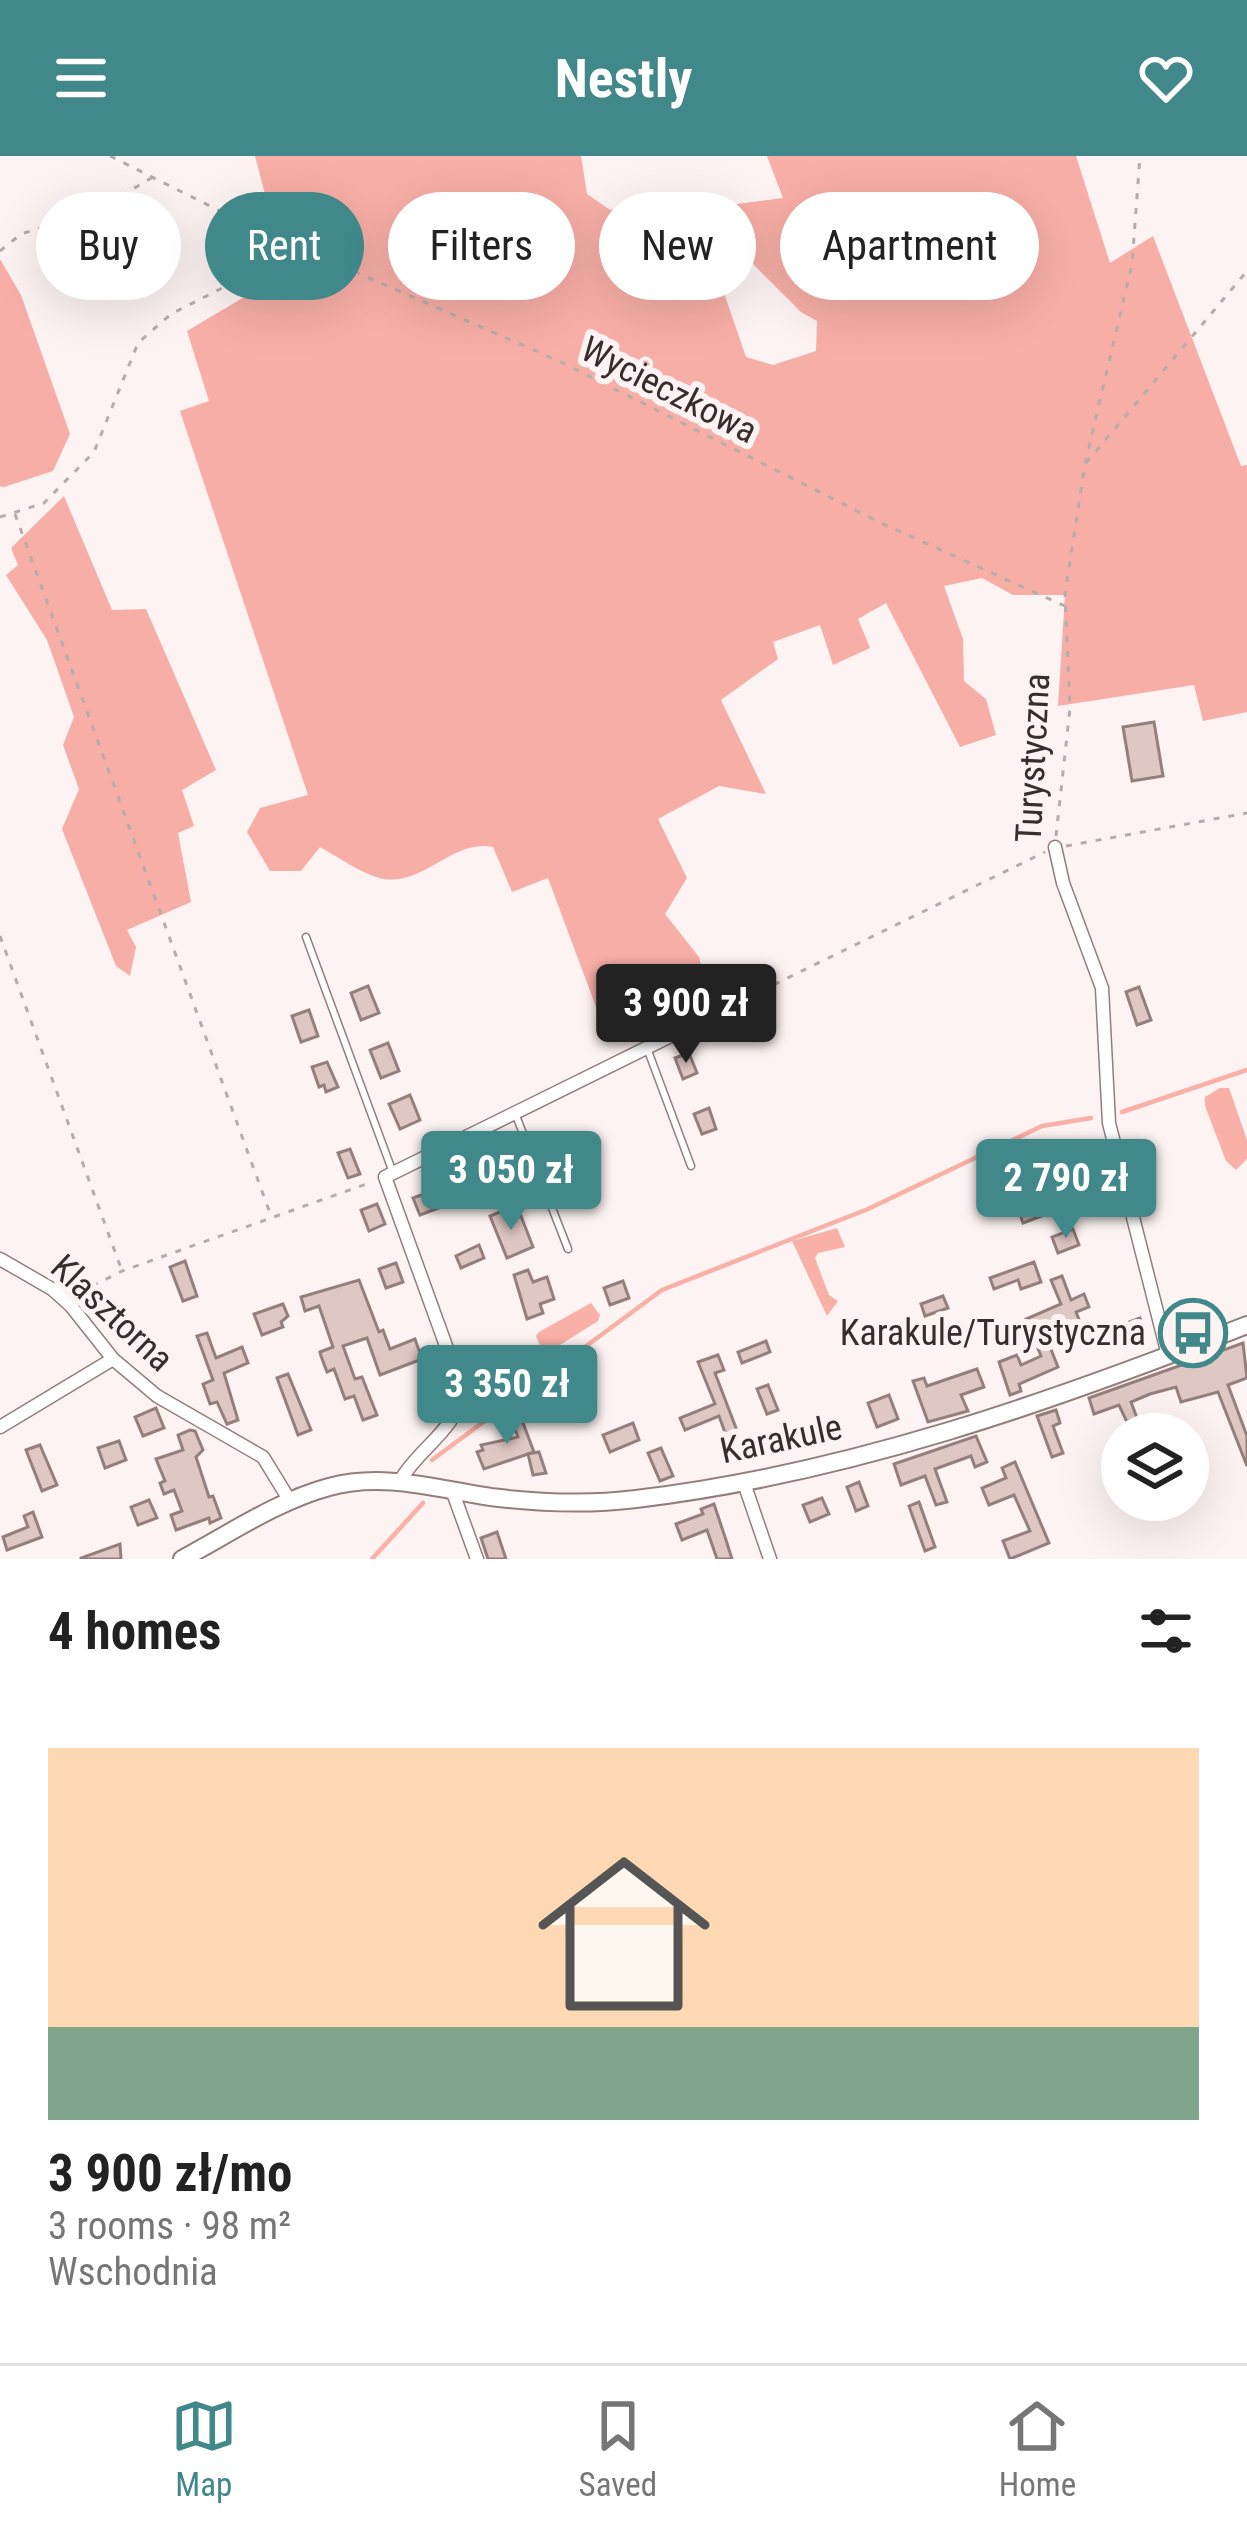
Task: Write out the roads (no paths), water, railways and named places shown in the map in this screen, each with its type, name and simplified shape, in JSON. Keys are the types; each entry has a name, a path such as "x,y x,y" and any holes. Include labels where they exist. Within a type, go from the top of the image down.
{"street":[{"name":"Turystyczna","path":"1055,848 1102,988 1109,1123 1168,1355"},
{"path":"400,1481 409,1465 451,1424 460,1408 462,1390 389,1175 706,1018"},
{"name":"Klasztorna","path":"0,1259 52,1289 113,1359 157,1396 263,1457 290,1501"},
{"name":"Karakule","path":"182,1559 290,1501 330,1486 400,1481 546,1502 592,1503 744,1483 844,1462 1247,1325"},
{"path":"0,1427 113,1359"},
{"path":"744,1483 770,1559"},
{"path":"452,1490 477,1559"}],"lane":[{"path":"306,937 389,1175"},
{"path":"646,1048 691,1166"},
{"path":"515,1112 568,1250"}],"waterway":[{"path":"1122,1112 1247,1070"},
{"path":"432,1460 662,1290 868,1209 1042,1126 1091,1118"},
{"path":"372,1559 423,1503"}],"place":[{"name":"Karakule/Turystyczna","path":"1193,1333"}]}
